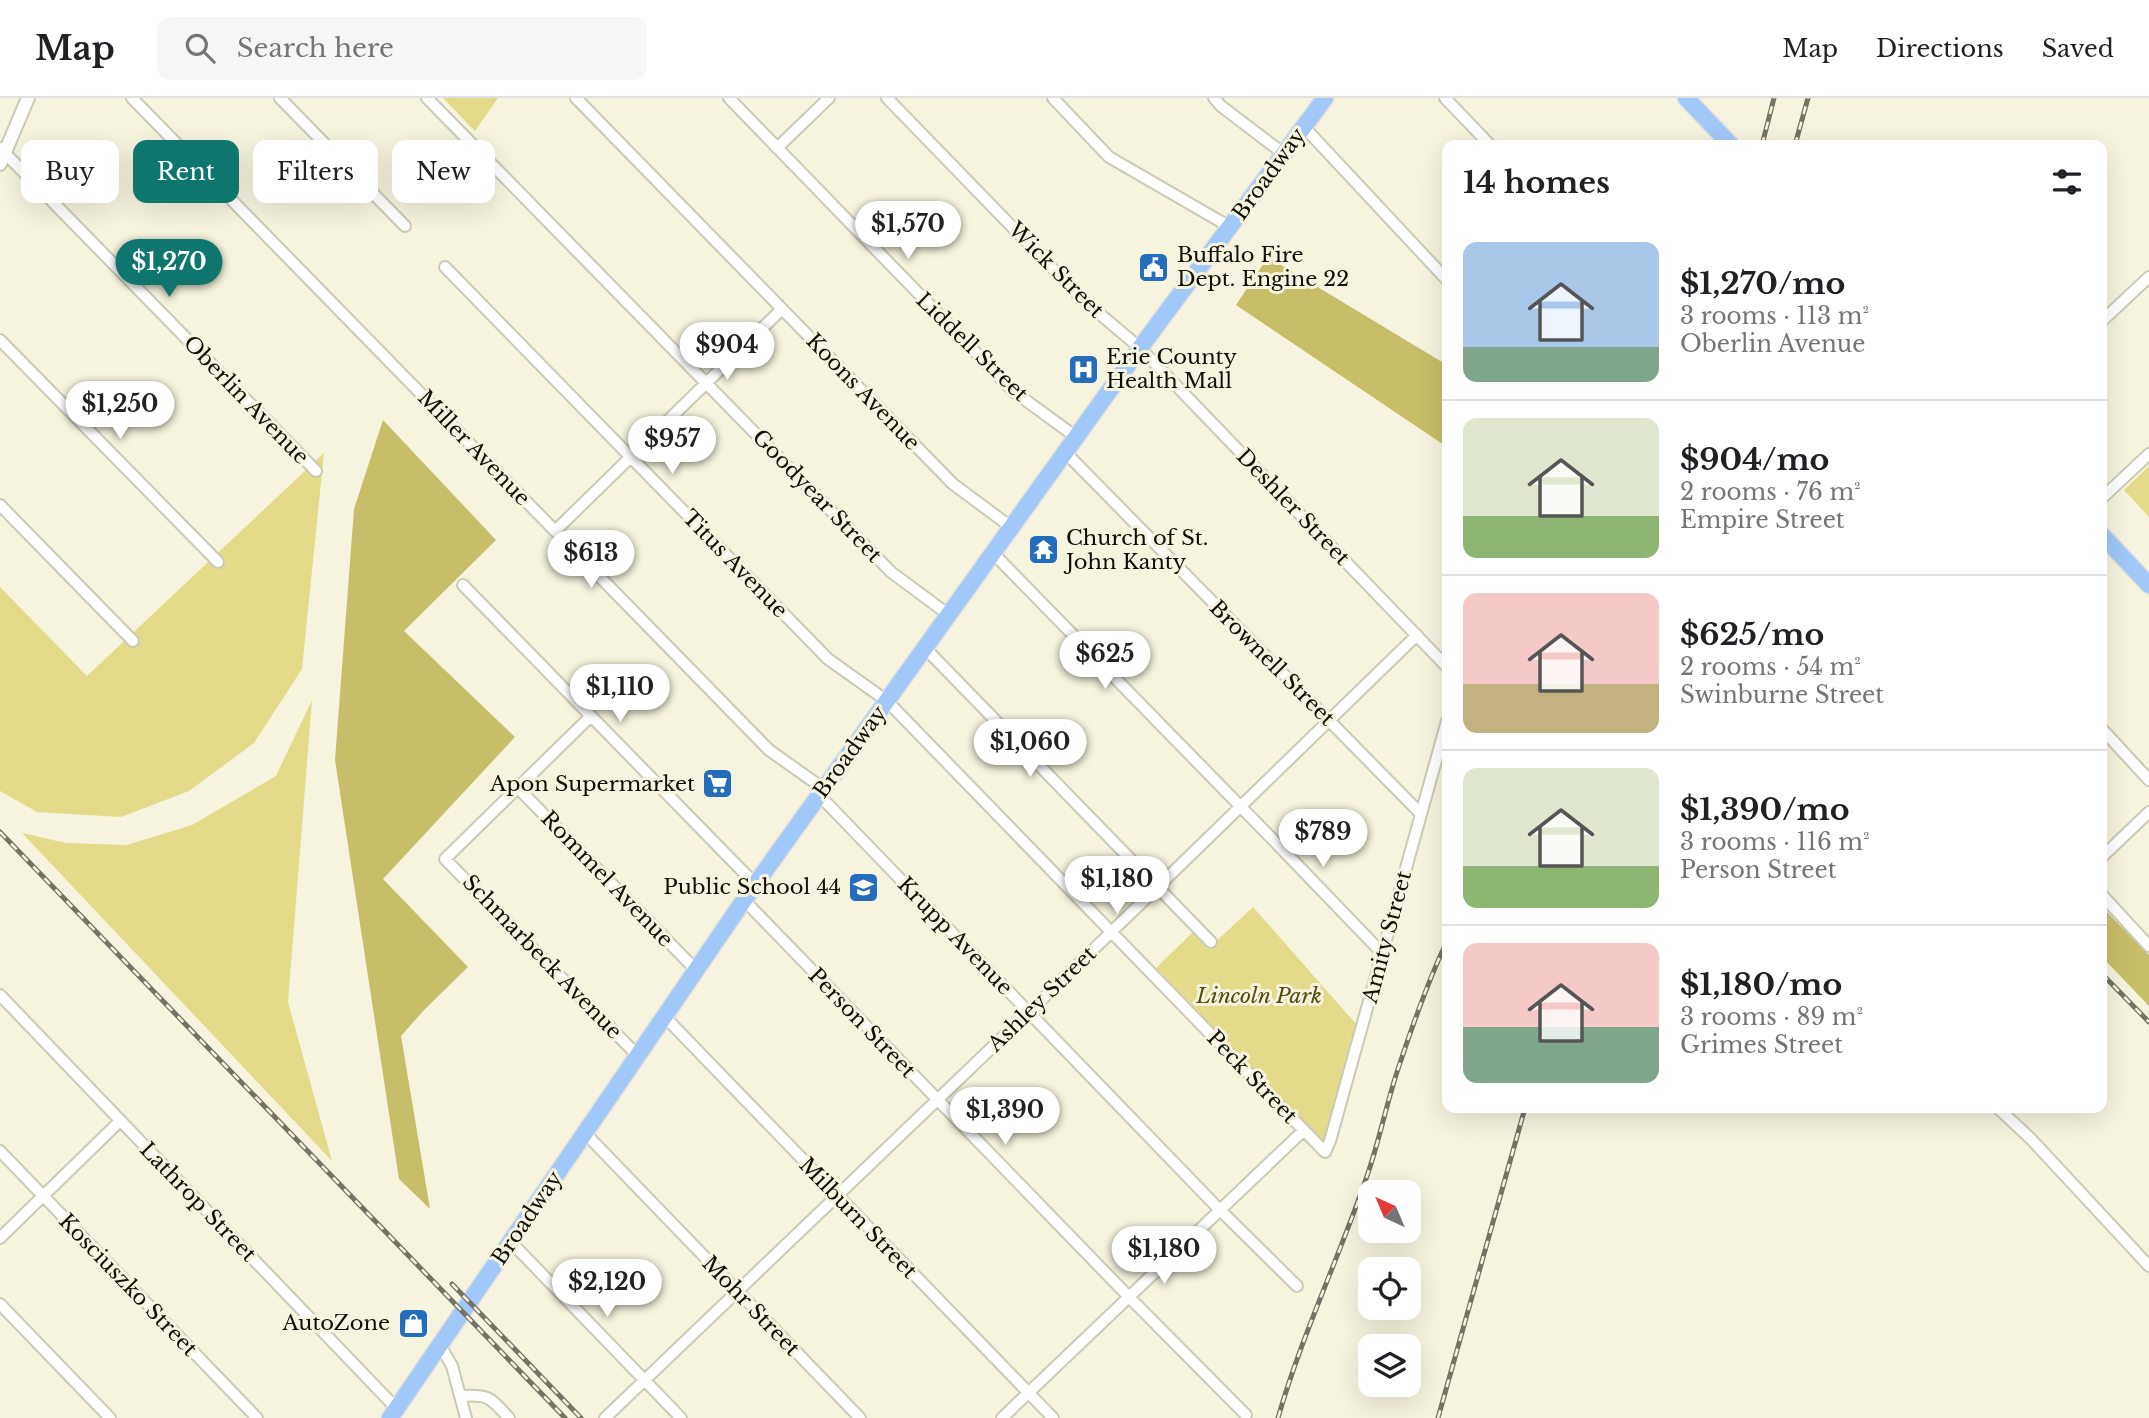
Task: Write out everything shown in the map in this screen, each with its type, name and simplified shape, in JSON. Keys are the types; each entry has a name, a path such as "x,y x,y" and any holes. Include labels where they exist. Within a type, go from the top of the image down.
{"main road":[{"name":"Broadway","path":"394,1413 755,884 1140,348 1325,98"},
{"path":"1691,103 1726,140"},
{"path":"2107,540 2149,585"}],"street":[{"path":"2,155 27,98"},
{"name":"Miller Avenue","path":"132,98 769,750 821,792"},
{"path":"280,98 405,226"},
{"name":"Goodyear Street","path":"428,98 891,572 949,615"},
{"name":"Koons Avenue","path":"576,98 953,484 1011,527"},
{"name":"Liddell Street","path":"729,98 1008,386 1076,437"},
{"path":"777,148 829,98"},
{"name":"Wick Street","path":"887,98 1081,298 1140,348"},
{"path":"1053,98 1109,157 1230,227"},
{"path":"1214,98 1284,154"},
{"path":"1446,98 1485,140"},
{"path":"1304,127 1442,275"},
{"name":"Oberlin Avenue","path":"2,155 316,471"},
{"name":"Titus Avenue","path":"445,267 828,659 887,701"},
{"path":"2107,316 2149,277"},
{"path":"555,531 782,309"},
{"path":"0,340 218,562"},
{"name":"Deshler Street","path":"1140,348 1442,662"},
{"name":"Brownell Street","path":"1065,452 1421,814"},
{"path":"2107,493 2149,454"},
{"path":"0,505 133,641"},
{"path":"993,553 1382,954"},
{"path":"463,585 755,884"},
{"name":"Ashley Street","path":"605,1418 1417,635"},
{"path":"925,648 1211,942"},
{"name":"Peck Street","path":"887,701 1325,1152"},
{"path":"518,788 591,716"},
{"path":"2107,734 2149,780"},
{"name":"Amity Street","path":"1325,1152 1442,740"},
{"name":"Schmarbeck Avenue","path":"518,788 445,859 638,1056"},
{"name":"Rommel Avenue","path":"518,788 696,970"},
{"name":"Krupp Avenue","path":"821,792 1029,1012 1297,1286"},
{"path":"2107,852 2149,812"},
{"name":"Person Street","path":"744,900 1246,1415"},
{"path":"2107,900 2149,946"},
{"name":"Lathrop Street","path":"0,995 394,1413"},
{"name":"Milburn Street","path":"665,1017 1053,1418"},
{"path":"2003,1113 2031,1139 2149,1266"},
{"path":"0,1238 120,1121"},
{"path":"1002,1418 1304,1130"},
{"name":"Mohr Street","path":"585,1133 860,1418"},
{"name":"Kosciuszko Street","path":"0,1151 257,1418"},
{"path":"511,1242 681,1418"},
{"path":"0,1304 110,1418"},
{"path":"440,1345 452,1366 466,1418"},
{"path":"461,1396 481,1395 489,1398 509,1418"}],"green space":[{"path":"443,98 498,98 475,131"},
{"path":"324,453 302,669 254,743 189,791 121,817 37,812 0,791 0,587 87,676"},
{"path":"2149,466 2149,517 2124,490"},
{"path":"312,700 288,1002 332,1161 22,833 66,843 127,845 192,825 276,776"},
{"name":"Lincoln Park","path":"1253,907 1356,1024 1324,1142 1156,968 1193,932 1208,949"}],"shaded area":[{"path":"1268,257 1442,362 1442,444 1236,305"},
{"path":"383,420 496,540 404,631 515,737 383,879 468,967 401,1036 430,1209 399,1179 335,760 354,509"},
{"path":"2107,912 2149,955 2149,1006 2107,962"}],"railway":[{"path":"1763,140 1774,98"},
{"path":"1796,140 1808,98"},
{"path":"0,832 565,1418"},
{"path":"1278,1418 1298,1356 1368,1173 1415,1019 1442,952"},
{"path":"2107,979 2149,1022"},
{"path":"1438,1418 1524,1113"},
{"path":"452,1284 581,1418"}],"place":[{"name":"Buffalo Fire Dept. Engine 22","path":"1154,267"},
{"name":"Erie County Health Mall","path":"1083,369"},
{"name":"Church of St. John Kanty","path":"1043,550"},
{"name":"Apon Supermarket","path":"718,784"},
{"name":"Public School 44","path":"864,887"},
{"name":"AutoZone","path":"413,1323"}]}
